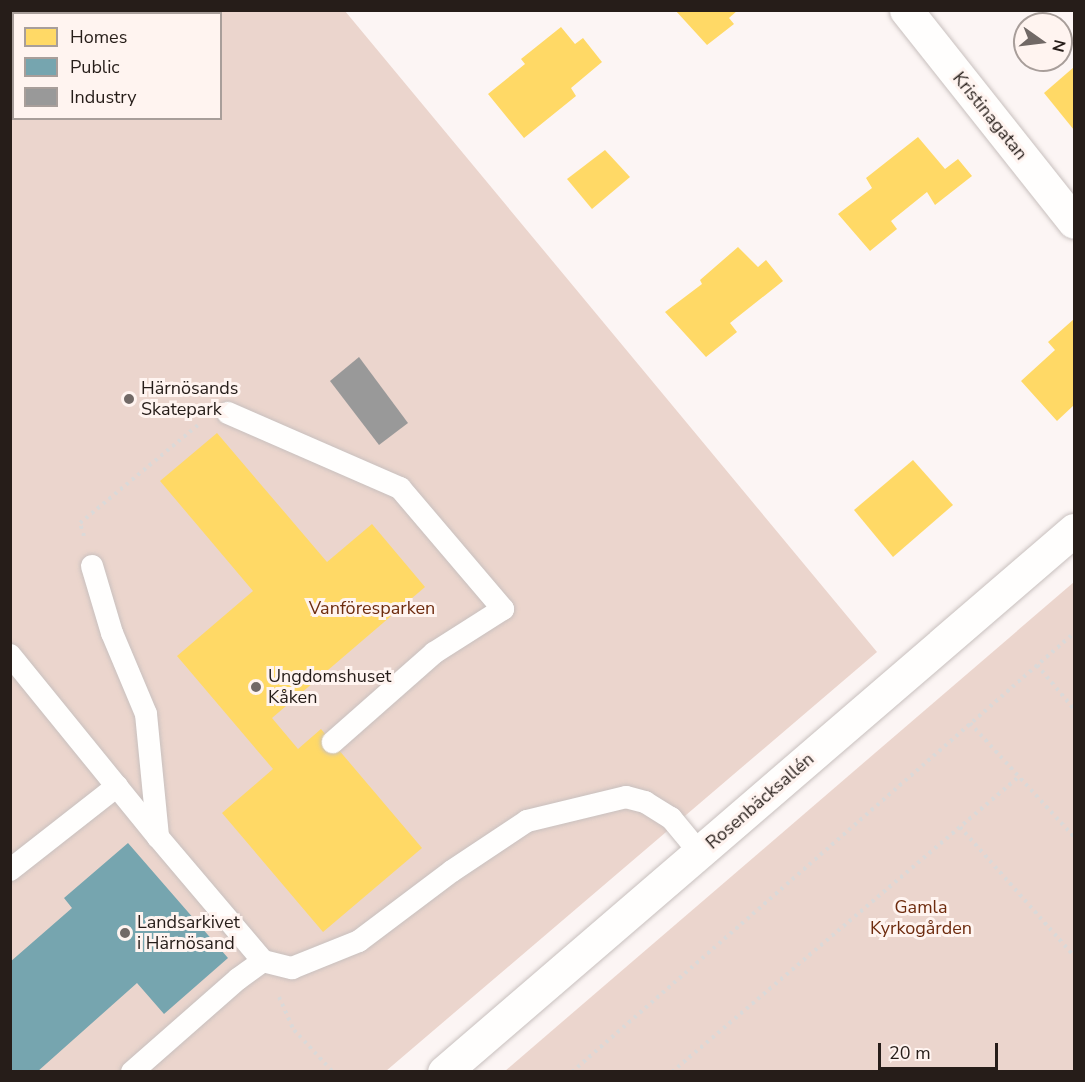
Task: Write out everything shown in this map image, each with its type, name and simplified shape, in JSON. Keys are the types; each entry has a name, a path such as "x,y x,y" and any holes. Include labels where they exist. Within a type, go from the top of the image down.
{"street":[{"name":"Kristinagatan","path":"906,10 1074,222"},
{"name":"Rosenbäcksallén","path":"444,1071 1074,530"}],"lane":[{"path":"228,413 400,488 503,609 434,653 333,742"},
{"path":"92,566 112,633 146,714 158,837"},
{"path":"10,655 158,837 263,961 292,968 359,941 452,870 527,821 581,807 626,797 645,802 671,818 700,853"},
{"path":"10,870 117,786"},
{"path":"132,1071 238,979 263,961"}],"path":[{"path":"92,566 80,523 211,414 228,413"},
{"path":"572,1071 1074,633"},
{"path":"1037,665 1074,709"},
{"path":"970,723 1074,837"},
{"path":"672,1071 1019,777"},
{"path":"960,827 1074,956"},
{"path":"263,961 294,1030 333,1071"}],"green space":[{"name":"Vanföresparken","path":"21,10 345,11 877,652 386,1071 11,1071 11,14 12,120 222,120 222,12 16,12"},
{"name":"Gamla Kyrkogården","path":"1074,582 1074,1071 505,1071"}],"building: Homes":[{"path":"675,10 738,10 729,18 734,24 707,45"},
{"path":"561,27 575,44 583,38 602,62 571,88 576,96 524,138 488,94 525,64 521,59"},
{"path":"1073,68 1074,130 1044,93 1068,72 1073,72"},
{"path":"918,137 945,169 958,159 972,176 935,205 927,192 891,221 897,229 870,251 838,214 872,188 866,178"},
{"path":"605,150 630,177 592,209 567,179"},
{"path":"738,247 758,267 766,260 783,281 730,323 737,332 706,357 665,312 702,284 700,280"},
{"path":"1074,319 1074,405 1057,421 1021,381 1055,350 1048,342"},
{"name":"Ungdomshuset Kåken","path":"217,433 327,562 372,524 425,587 272,718 298,749 321,729 422,848 323,932 222,813 273,769 177,656 253,591 160,481"},
{"path":"913,460 953,505 893,557 854,510"}],"building: Public":[{"name":"Landsarkivet i Härnösand","path":"128,843 228,958 164,1014 137,983 37,1072 10,1072 10,962 72,908 64,898"}],"building: Industry":[{"path":"359,357 408,423 379,445 330,381"}],"place":[{"name":"Härnösands Skatepark","path":"129,399"},
{"name":"Ungdomshuset Kåken","path":"256,687"},
{"name":"Landsarkivet i Härnösand","path":"125,933"}]}
